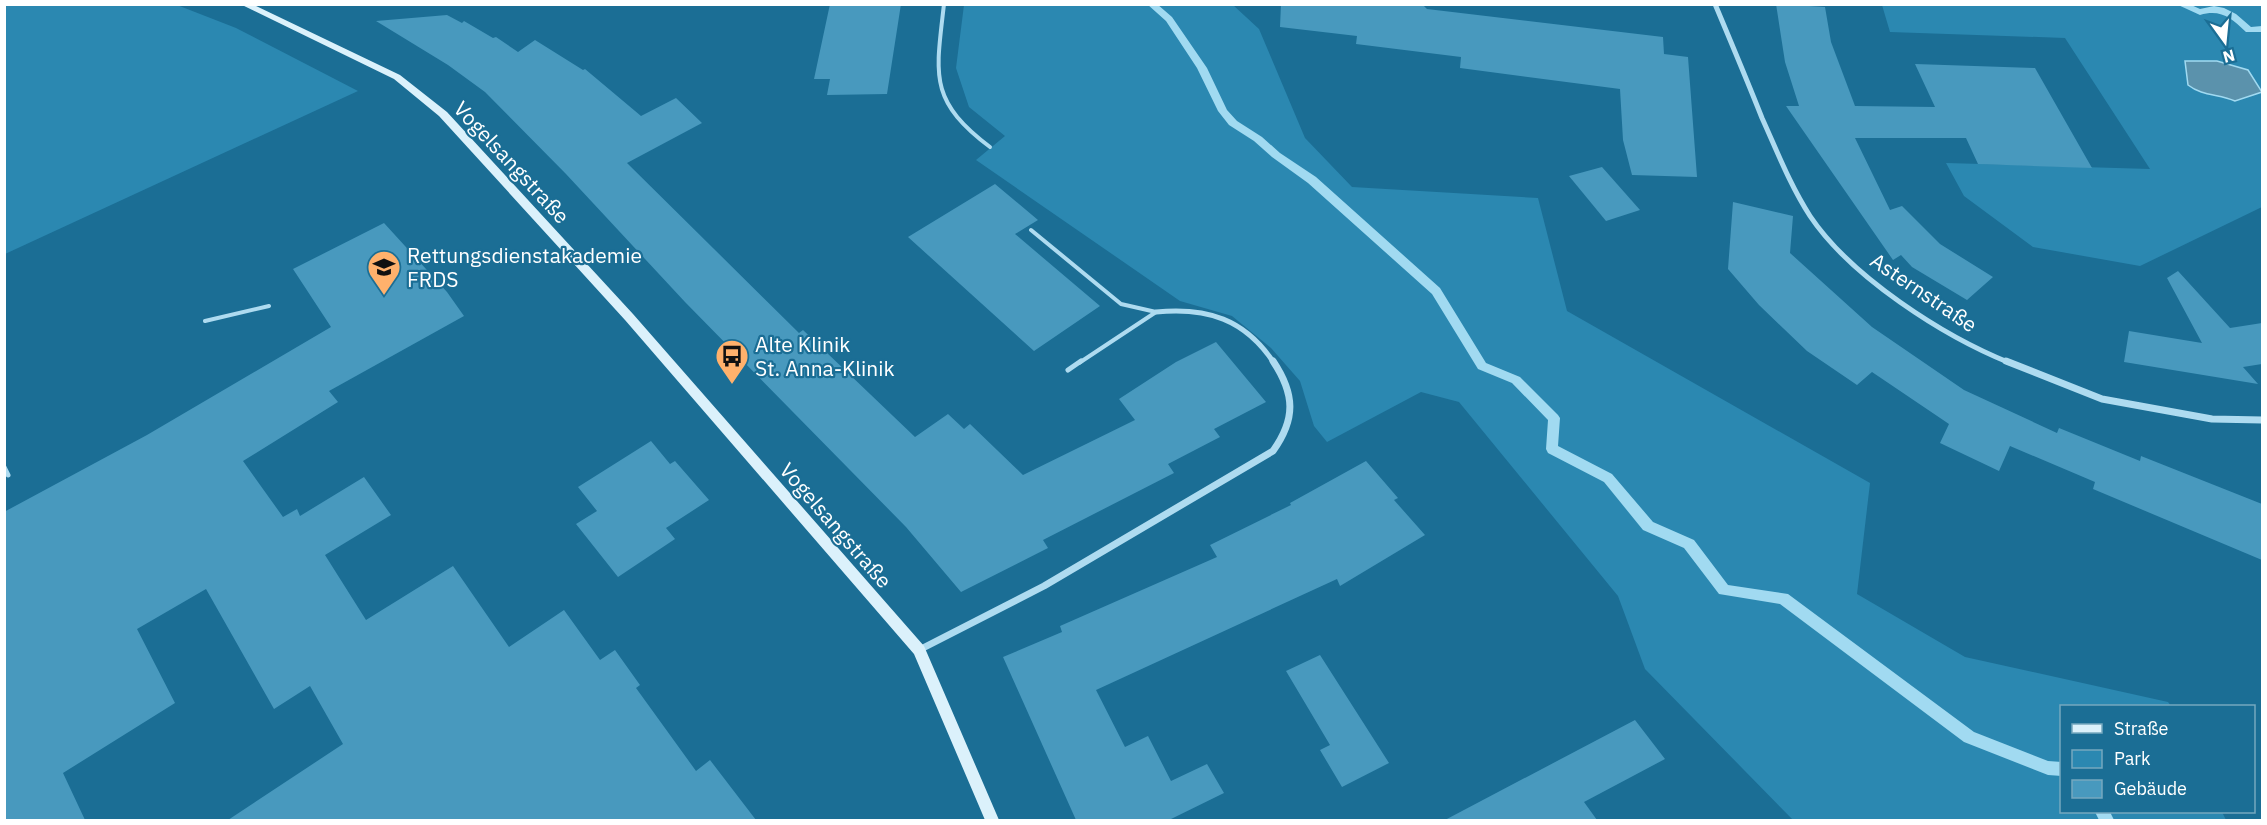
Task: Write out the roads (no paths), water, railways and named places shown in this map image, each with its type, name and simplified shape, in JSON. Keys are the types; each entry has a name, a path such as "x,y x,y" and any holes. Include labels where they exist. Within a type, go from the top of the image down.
{"street":[{"name":"Vogelsangstraße","path":"244,4 397,77 443,114 636,326 919,650 992,820"},
{"name":"Asternstraße","path":"1715,4 1786,174 1811,218 1838,250 1869,279 1927,319 1988,354 2102,399 2212,418 2262,420"},
{"path":"919,650 1044,586 1273,451 1289,430 1292,410 1287,390 1277,365 1262,344 1246,331 1207,314 1185,310 1156,312"}],"lane":[{"path":"945,4 937,70 944,99 953,115 974,136 990,147"},
{"path":"1031,230 1121,304 1156,312"},
{"path":"205,321 269,306"},
{"path":"1068,370 1156,312"},
{"path":"4,467 8,475"}],"waterway":[{"path":"1151,4 1169,19 1202,68 1223,111 1233,123 1312,180 1436,291 1482,366 1516,380 1554,418 1552,449 1608,478 1648,526 1689,544 1724,590 1783,598 1969,737 2048,768 2060,769"},
{"path":"2180,4 2200,12 2207,9 2220,10 2233,16 2249,30 2262,29"},
{"path":"2103,813 2107,820"}],"place":[{"name":"Rettungsdienstakademie FRDS","path":"384,296"},
{"name":"Alte Klinik St. Anna-Klinik","path":"732,385"}]}
